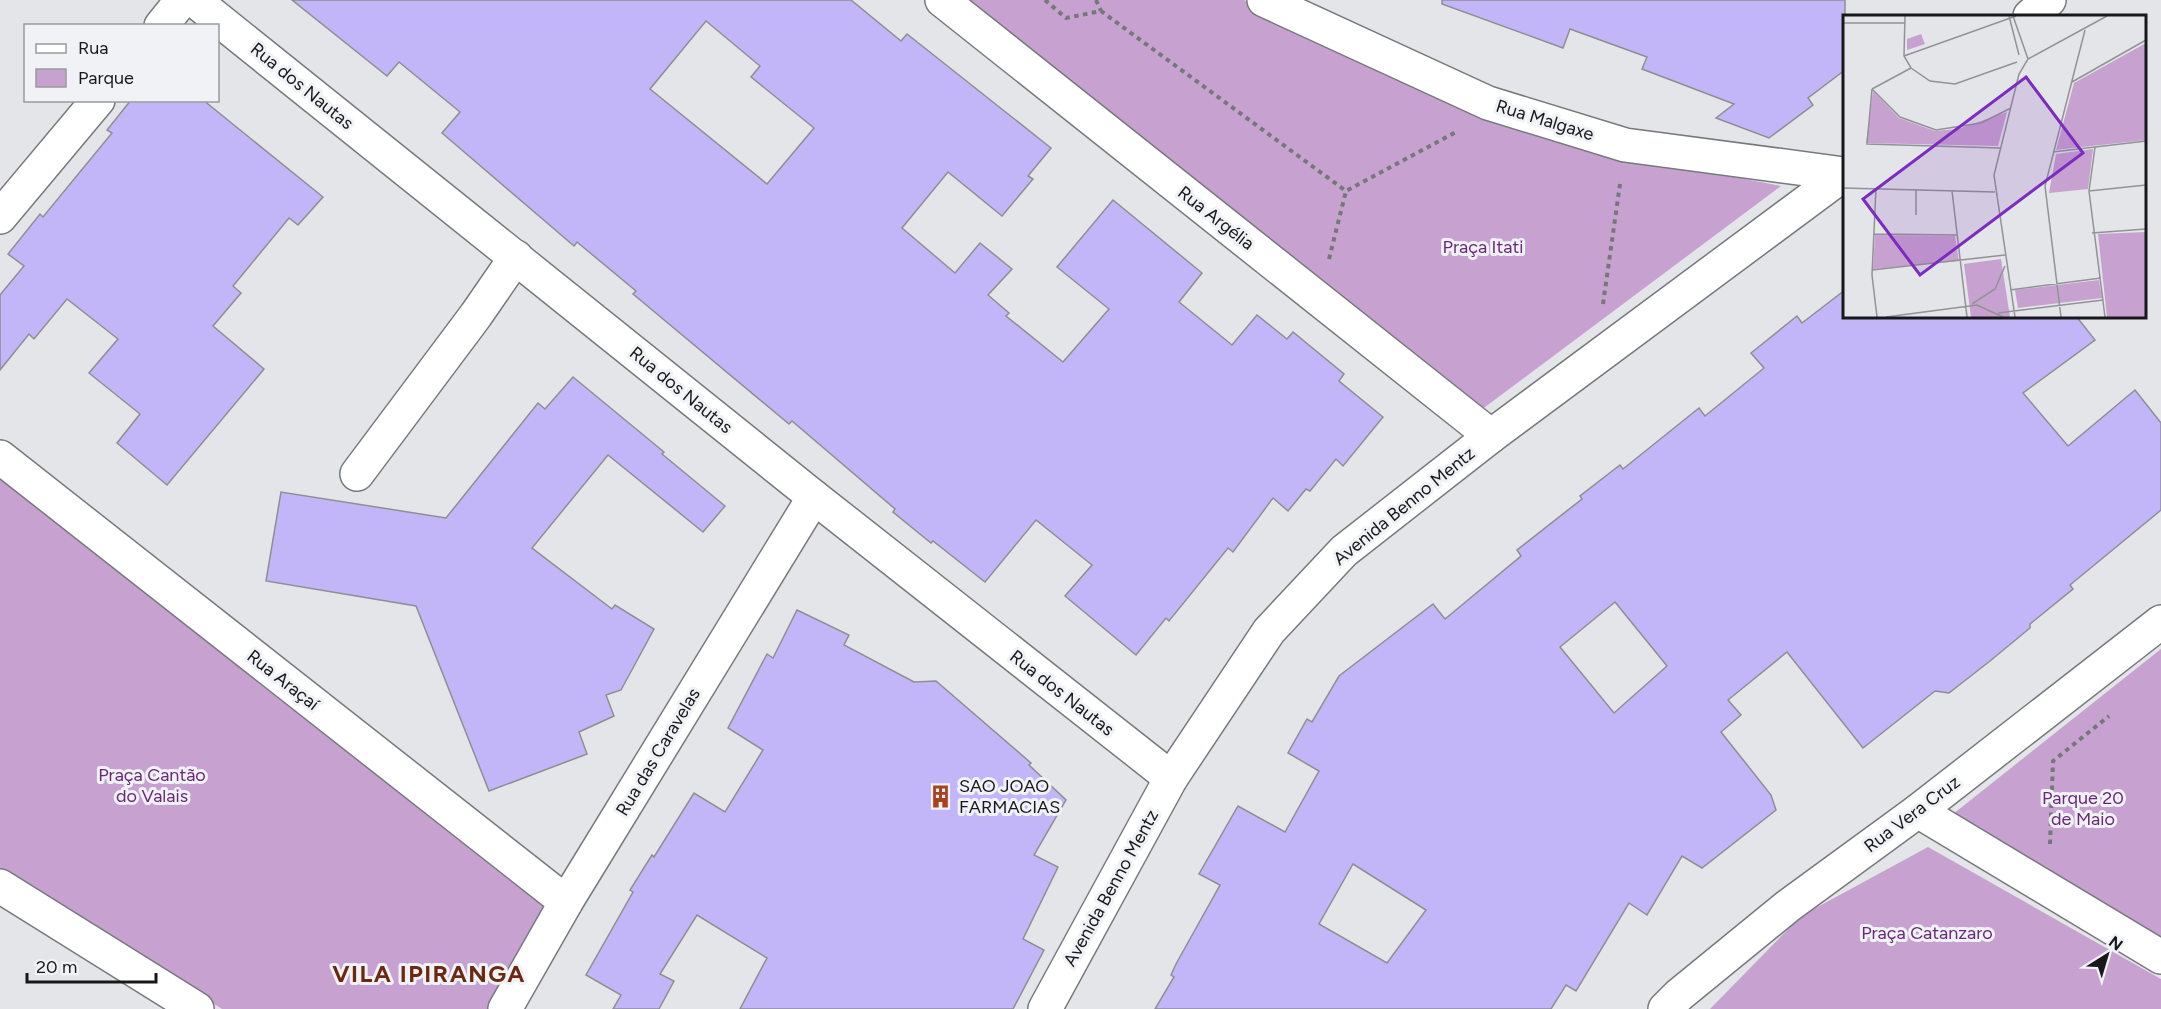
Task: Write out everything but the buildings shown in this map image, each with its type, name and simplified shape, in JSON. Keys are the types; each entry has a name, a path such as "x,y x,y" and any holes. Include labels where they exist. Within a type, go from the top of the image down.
{"street":[{"path":"163,24 182,0"},
{"name":"Rua dos Nautas","path":"194,0 814,497 1171,778"},
{"name":"Rua Argélia","path":"942,0 1491,436"},
{"name":"Rua Malgaxe","path":"1264,0 1488,103 1625,145 1843,174"},
{"path":"2031,15 2049,0"},
{"path":"0,217 96,102"},
{"name":"Avenida Benno Mentz","path":"1045,1009 1171,778 1277,623 1344,551 1491,436 1843,175"},
{"path":"357,474 516,257"},
{"name":"Rua Araçaí","path":"0,457 566,902"},
{"name":"Rua das Caravelas","path":"505,1009 566,902 814,497"},
{"name":"Rua Vera Cruz","path":"1665,1009 1788,906 1918,811 2161,622"},
{"path":"1918,811 2161,957"},
{"path":"0,886 197,1009"}],"path":[{"path":"1045,0 1066,18 1101,10"},
{"path":"1096,0 1101,10 1346,191"},
{"path":"1319,255 1328,263 1346,191 1465,127"},
{"path":"1611,301 1602,308 1621,179"},
{"path":"2050,844 2053,761"}],"green space":[{"name":"Praça Itati","path":"961,0 1244,0 1256,7 1626,156 1781,186 1481,410"},
{"name":"Praça Cantão do Valais","path":"0,476 547,901 487,1009 222,1009 0,869"},
{"name":"Parque 20 de Maio","path":"2161,649 2161,942 1948,818"},
{"name":"Praça Catanzaro","path":"1928,847 2161,979 2161,1009 1710,1009 1801,916"}],"place":[{"name":"SAO JOAO FARMACIAS","path":"941,796"}],"district":[{"name":"VILA IPIRANGA","path":"429,974"}]}
